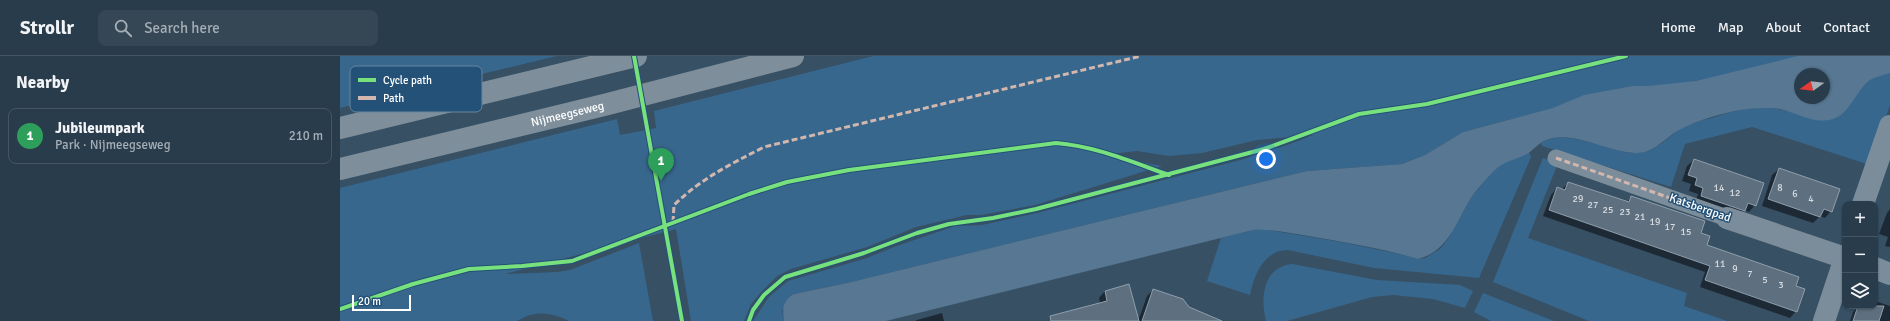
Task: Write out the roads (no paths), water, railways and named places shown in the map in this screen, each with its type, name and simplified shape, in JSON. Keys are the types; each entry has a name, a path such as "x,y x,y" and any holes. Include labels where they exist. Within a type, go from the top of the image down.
{"highway":[{"path":"482,93 636,56"},
{"name":"Nijmeegseweg","path":"340,169 794,56"},
{"path":"340,128 406,112"}],"street":[{"path":"1864,201 1890,126"},
{"name":"Katsbergpad","path":"1556,158 1842,257"},
{"path":"1824,321 1842,267"},
{"path":"1878,269 1890,274"}],"place":[{"name":"Jubileumpark","path":"661,181"}]}
